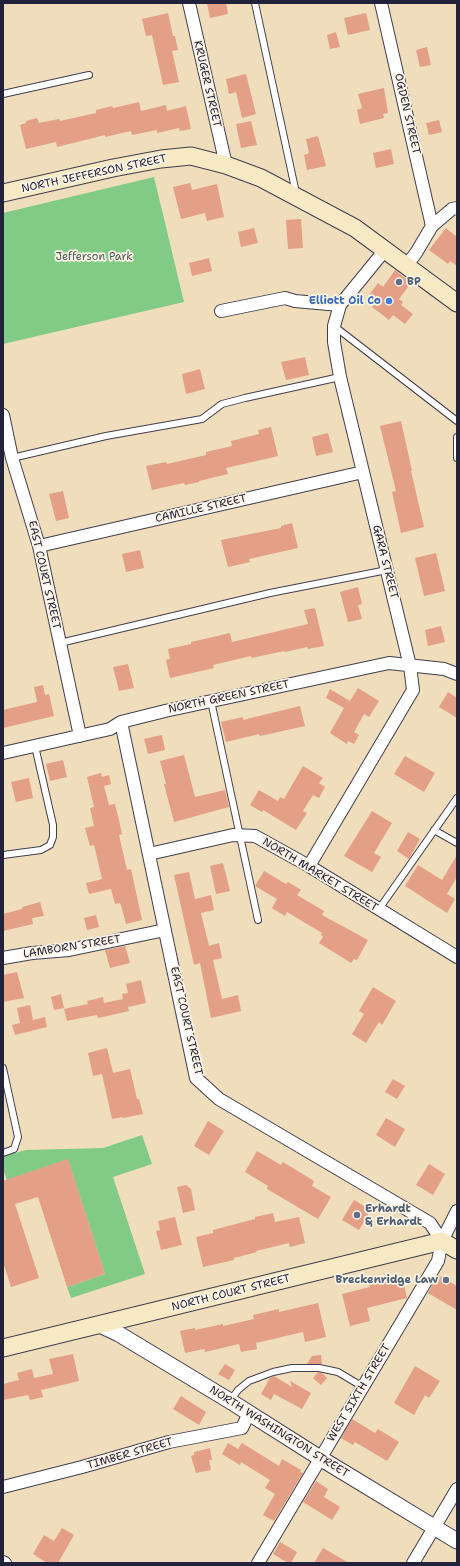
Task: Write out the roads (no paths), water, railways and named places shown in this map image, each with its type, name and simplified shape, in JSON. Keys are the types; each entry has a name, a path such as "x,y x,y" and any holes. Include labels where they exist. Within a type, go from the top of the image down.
{"main road":[{"name":"NORTH JEFFERSON STREET","path":"3,193 113,168 161,159 191,156 226,165 261,178 355,228 457,303"},
{"path":"442,1241 457,1250"},
{"name":"NORTH COURT STREET","path":"3,1348 442,1241"}],"street":[{"name":"KRUGER STREET","path":"189,3 226,165"},
{"name":"OGDEN STREET","path":"381,3 432,226"},
{"path":"406,266 416,253 432,226 452,209 457,208"},
{"name":"GARA STREET","path":"309,866 412,690 410,666 340,377 334,342 334,326 340,305 385,250"},
{"path":"221,311 285,298 295,301 340,305"},
{"name":"EAST COURT STREET","path":"3,416 12,458 39,546 80,736"},
{"name":"CAMILLE STREET","path":"39,546 363,472"},
{"name":"NORTH GREEN STREET","path":"3,753 110,729 121,722 211,701 389,663 444,669 457,674"},
{"name":"EAST COURT STREET","path":"121,722 196,1078 219,1099 430,1223 442,1241"},
{"name":"NORTH MARKET STREET","path":"149,854 240,834 255,836 309,866 457,958"},
{"name":"LAMBORN STREET","path":"3,958 32,953 69,950 165,930"},
{"name":"WEST SIXTH STREET","path":"258,1563 438,1261 442,1241 457,1211"},
{"name":"NORTH WASHINGTON STREET","path":"100,1325 119,1334 457,1541"},
{"name":"TIMBER STREET","path":"3,1487 82,1468 170,1442 242,1428 249,1413"},
{"path":"413,1563 457,1490"}],"lane":[{"path":"256,3 297,197"},
{"path":"3,94 89,75"},
{"path":"334,326 457,421"},
{"path":"12,458 106,436 202,419 222,404 340,377"},
{"path":"457,437 457,458"},
{"path":"60,643 270,593 387,570"},
{"path":"211,701 258,920"},
{"path":"3,855 41,850 50,845 53,837 53,826 36,746"},
{"path":"379,909 457,798"},
{"path":"434,830 457,843"},
{"path":"3,1068 18,1137 14,1149 3,1153"},
{"path":"230,1402 238,1390 249,1381 273,1372 292,1368 319,1368 338,1372 363,1387"}],"place":[{"name":"BP","path":"399,282"},
{"name":"Elliott Oil Co","path":"389,301"},
{"name":"Erhardt & Erhardt","path":"357,1215"},
{"name":"Breckenridge Law","path":"446,1280"}],"park label":[{"name":"Jefferson Park","path":"94,257"}]}
